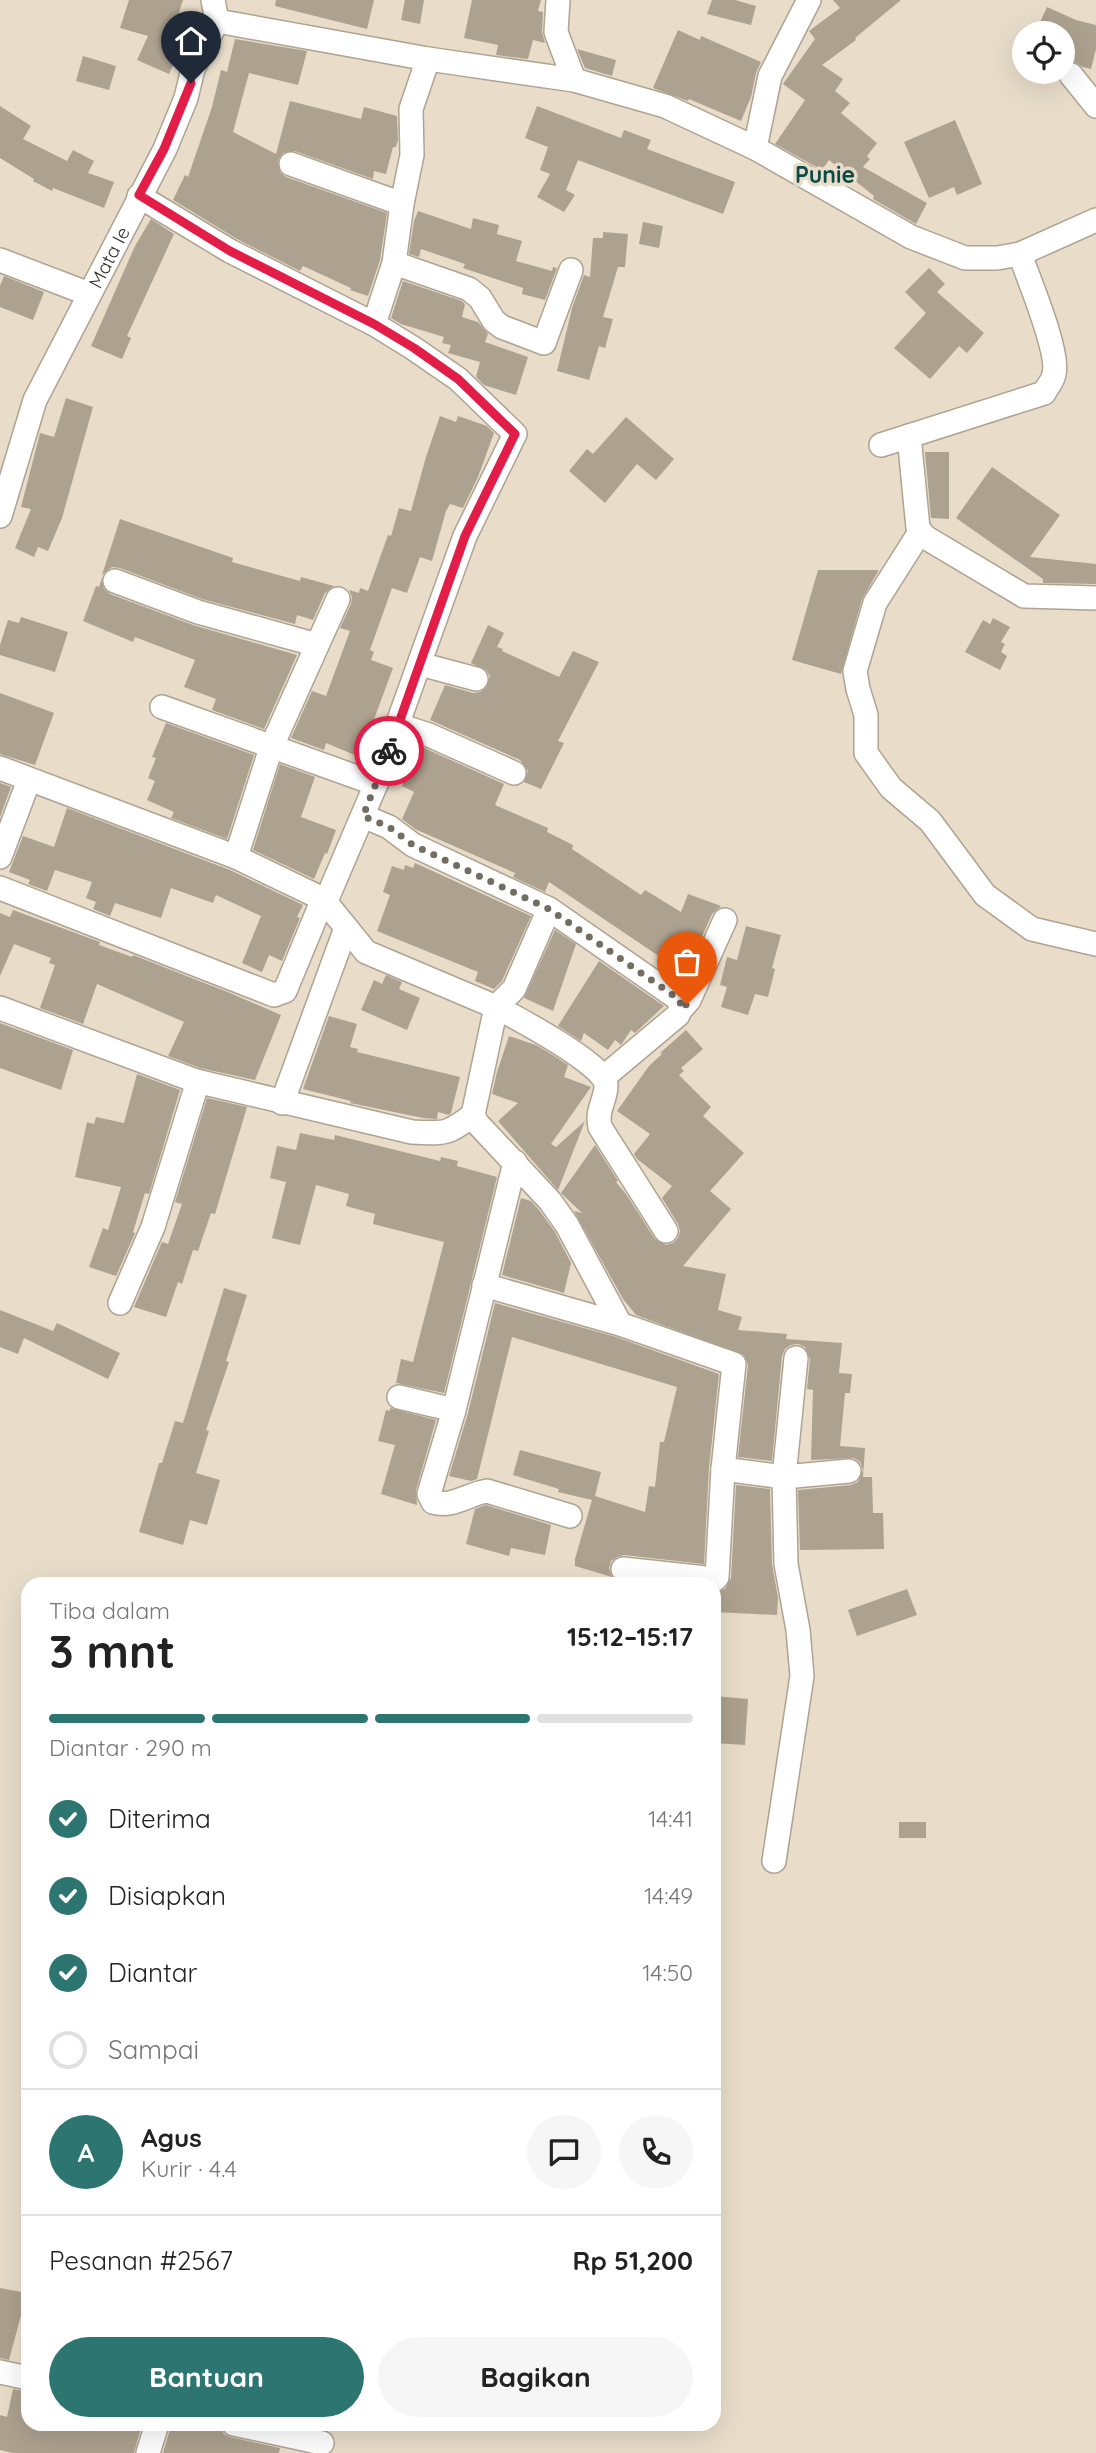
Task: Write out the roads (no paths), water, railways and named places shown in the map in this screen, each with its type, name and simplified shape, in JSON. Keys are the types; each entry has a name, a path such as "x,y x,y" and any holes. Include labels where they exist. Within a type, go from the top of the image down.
{"street":[{"path":"558,0 556,32 574,80"},
{"path":"755,148 770,76 809,0"},
{"path":"215,10 428,59 574,80 665,106 755,148 911,237 937,249 965,257 997,258 1020,254 1096,220"},
{"name":"Mata Ie","path":"0,516 35,400 164,149 186,98 193,69 215,10"},
{"path":"374,324 394,263 401,204 412,155 411,109 428,59"},
{"path":"1075,80 1096,106"},
{"path":"291,164 401,204"},
{"path":"0,888 274,995 285,991 332,910 373,820 376,784 422,665 465,536 515,434 458,379 414,348 374,324 230,251 139,195"},
{"path":"881,445 1044,393 1051,382 1055,367 1049,335 1020,254"},
{"path":"0,260 89,294"},
{"path":"394,263 469,289 480,299 494,321 502,327 544,343 571,270"},
{"path":"909,436 920,532 1024,596 1096,598"},
{"path":"920,532 876,603 856,671 858,690 866,715 866,753 891,788 930,821 985,895 1032,929 1096,944"},
{"path":"115,581 198,612 317,646"},
{"path":"236,856 271,748 338,599"},
{"path":"422,665 475,679"},
{"path":"162,707 376,784"},
{"path":"400,726 429,735 514,773"},
{"path":"0,768 236,856 332,910 366,952 496,1007 542,1032 590,1064 604,1077 606,1084 598,1117 600,1127 666,1231"},
{"path":"0,857 29,780"},
{"path":"373,820 413,845 549,909 680,1000 681,1009"},
{"path":"0,1008 196,1081 410,1140 452,1131 473,1115 496,1007 514,989 549,909"},
{"path":"270,1100 332,910"},
{"path":"604,1077 678,1015 690,1000 725,920"},
{"path":"120,1303 153,1227 190,1109 196,1081"},
{"path":"473,1115 550,1201 567,1225 620,1324"},
{"path":"515,1162 454,1410 430,1490 430,1499 447,1505 474,1493 487,1491 570,1516"},
{"path":"484,1285 620,1324 733,1363 717,1577"},
{"path":"774,1861 802,1676 798,1630 786,1564 783,1477 796,1358"},
{"path":"399,1396 454,1410"},
{"path":"723,1469 783,1477 849,1471"},
{"path":"623,1569 697,1577"},
{"path":"0,2372 21,2376"},
{"path":"148,2453 155,2431"},
{"path":"266,2431 322,2443"}],"district":[{"name":"Punie","path":"825,175"}]}
